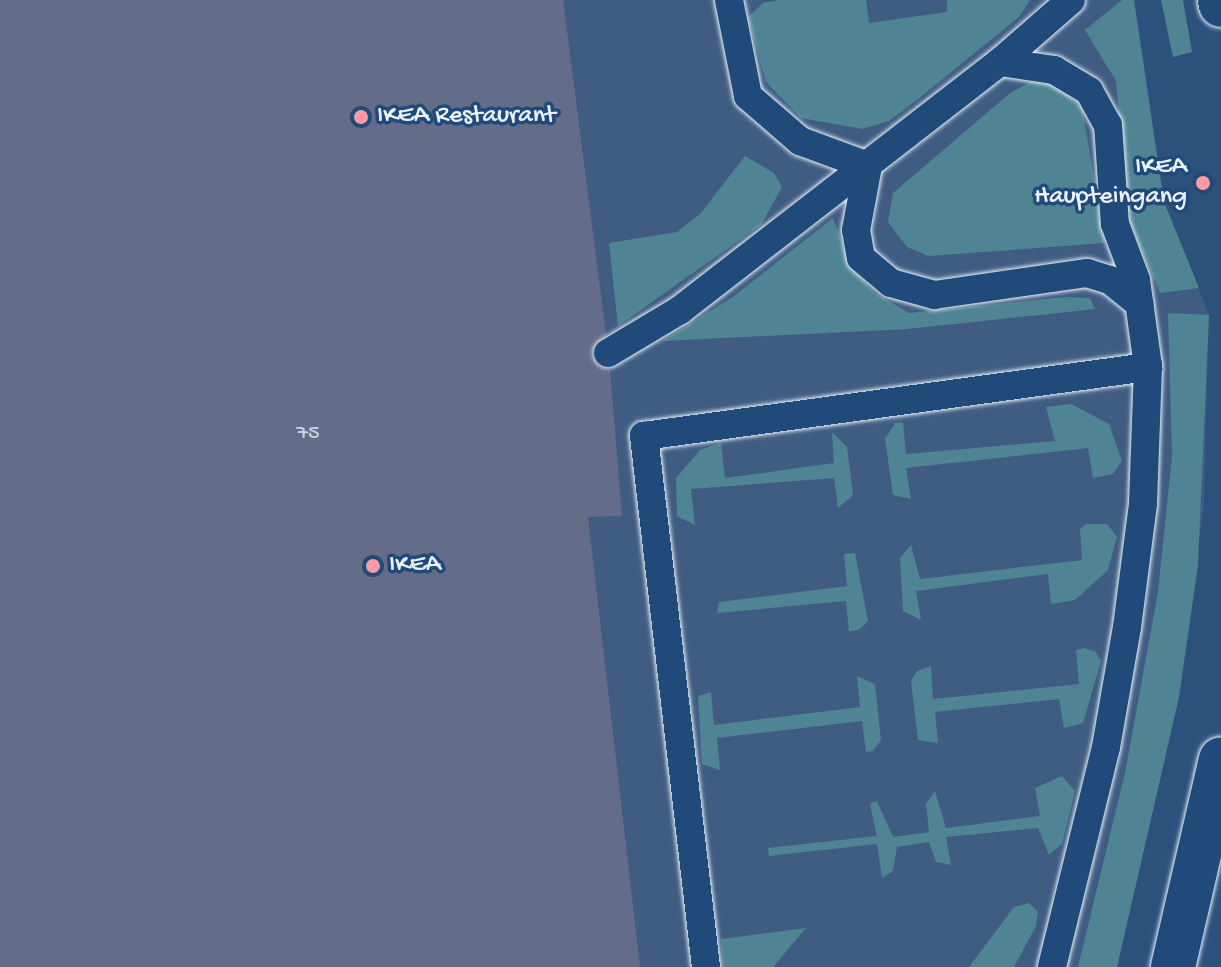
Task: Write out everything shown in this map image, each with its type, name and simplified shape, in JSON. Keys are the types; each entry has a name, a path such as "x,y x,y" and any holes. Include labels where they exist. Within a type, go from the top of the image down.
{"main road":[{"path":"1173,967 1221,759"}],"lane":[{"path":"729,0 748,96 800,141 868,166"},
{"path":"1038,29 1051,0"},
{"path":"608,353 680,310 1000,62 1071,0"},
{"path":"1000,62 1054,70 1089,91 1108,125 1115,224 1140,304 1148,367 1143,504 1127,627 1096,793 1052,967"},
{"path":"868,166 856,230 861,258 891,283 934,295 1087,273 1110,280 1140,304"},
{"path":"706,967 644,436 1148,367"}],"shaded area":[{"path":"0,0 1134,0 1164,202 1209,315 1204,503 1179,697 1117,967 0,967"}],"green space":[{"path":"779,0 866,0 869,23 947,12 947,0 1030,0 1019,17 917,100 889,121 862,129 801,118 766,82 748,17 763,3"},
{"path":"1122,0 1134,0 1164,202 1199,288 1160,293 1128,218 1116,81 1085,30"},
{"path":"1161,0 1183,0 1192,52 1173,57"},
{"path":"1035,80 1059,86 1082,107 1105,243 928,256 907,247 888,222 893,193 1010,93"},
{"path":"745,156 774,173 782,187 761,225 618,326 609,243 677,232 700,214"},
{"path":"833,218 852,268 875,293 909,313 1066,297 1090,298 1095,309 907,329 663,341 734,296"},
{"path":"1168,313 1209,315 1198,565 1179,697 1117,967 1078,967 1125,773 1158,592 1172,456"},
{"path":"1071,404 1109,424 1122,461 1113,474 1093,478 1088,448 906,468 911,499 893,495 885,439 895,423 903,422 906,454 1055,441 1046,407"},
{"path":"832,432 847,447 853,495 838,508 834,478 691,489 695,525 677,516 676,478 700,450 721,443 725,478 834,463"},
{"path":"1086,524 1107,524 1117,537 1108,570 1075,600 1051,604 1048,574 916,591 921,620 903,611 900,558 911,545 920,579 1082,560 1080,529"},
{"path":"855,553 868,621 860,629 849,632 846,601 717,613 719,602 847,586 844,554"},
{"path":"1084,648 1096,652 1101,661 1083,723 1064,728 1059,699 935,712 938,743 918,740 911,681 917,671 931,666 933,699 1079,684 1076,650"},
{"path":"857,676 875,684 881,740 873,751 866,752 862,721 717,738 720,770 702,764 698,696 711,692 714,725 860,707"},
{"path":"1062,776 1075,791 1062,844 1049,855 1038,828 946,837 951,865 936,862 929,842 897,847 893,871 882,878 877,844 769,856 768,848 877,836 870,804 877,801 893,837 929,832 926,804 935,791 946,828 1040,816 1035,788"},
{"path":"1029,903 1038,912 1036,926 1014,967 969,967 1014,907"},
{"path":"806,928 773,967 723,967 721,939"}],"building":[{"path":"0,0 563,0 606,334 591,354 599,367 610,370 622,516 588,517 640,967 0,967"}],"place":[{"name":"IKEA Restaurant","path":"361,117"},
{"name":"IKEA Haupteingang","path":"1203,183"},
{"name":"IKEA","path":"373,566"}]}
